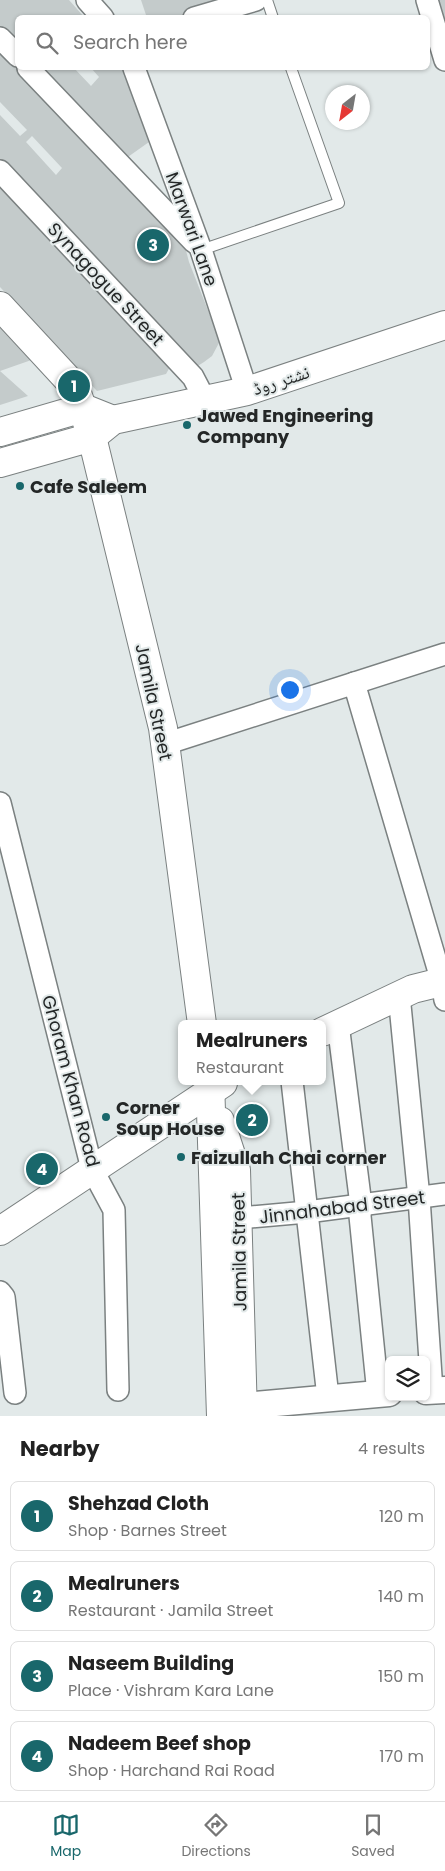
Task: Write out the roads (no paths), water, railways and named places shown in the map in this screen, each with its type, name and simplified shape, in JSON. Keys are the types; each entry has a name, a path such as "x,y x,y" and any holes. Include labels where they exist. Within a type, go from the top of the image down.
{"main road":[{"path":"0,306 79,398 103,429"},
{"name":"نشتر روڈ","path":"0,463 103,429 205,400 247,391 445,325"},
{"path":"0,432 79,398"},
{"name":"Jamila Street","path":"103,429 165,744 201,1020"},
{"path":"330,1028 412,989 444,988"},
{"path":"0,1232 214,1085"},
{"name":"Jamila Street","path":"215,1085 236,1170 239,1218 231,1363"},
{"name":"Jamila Street","path":"215,1085 235,1413"}],"street":[{"path":"87,0 100,15"},
{"path":"204,15 256,0"},
{"path":"427,0 445,60"},
{"path":"0,38 15,53"},
{"path":"30,70 201,250"},
{"name":"Marwari Lane","path":"135,70 201,250 247,391"},
{"name":"Synagogue Street","path":"0,172 193,377 205,400"},
{"path":"165,744 445,654"},
{"path":"354,683 444,988"},
{"name":"Ghoram Khan Road","path":"0,802 92,1169 114,1210 118,1390"},
{"path":"399,995 434,1391"},
{"path":"235,1413 328,1397 383,1393 360,1216 361,1205 330,1028"},
{"path":"292,1085 328,1397"},
{"name":"Jinnahabad Street","path":"239,1218 307,1212 445,1194"},
{"path":"0,1292 4,1297 15,1393"}],"lane":[{"path":"267,0 273,15"},
{"path":"201,250 339,203 292,70"}],"place":[{"name":"Naseem Building","path":"153,245"},
{"name":"Shehzad Cloth","path":"74,386"},
{"name":"Jawed Engineering Company","path":"187,425"},
{"name":"Cafe Saleem","path":"20,486"},
{"name":"Corner Soup House","path":"106,1117"},
{"name":"Mealruners","path":"252,1120"},
{"name":"Faizullah Chai corner","path":"181,1157"},
{"name":"Nadeem Beef shop","path":"42,1169"}]}
